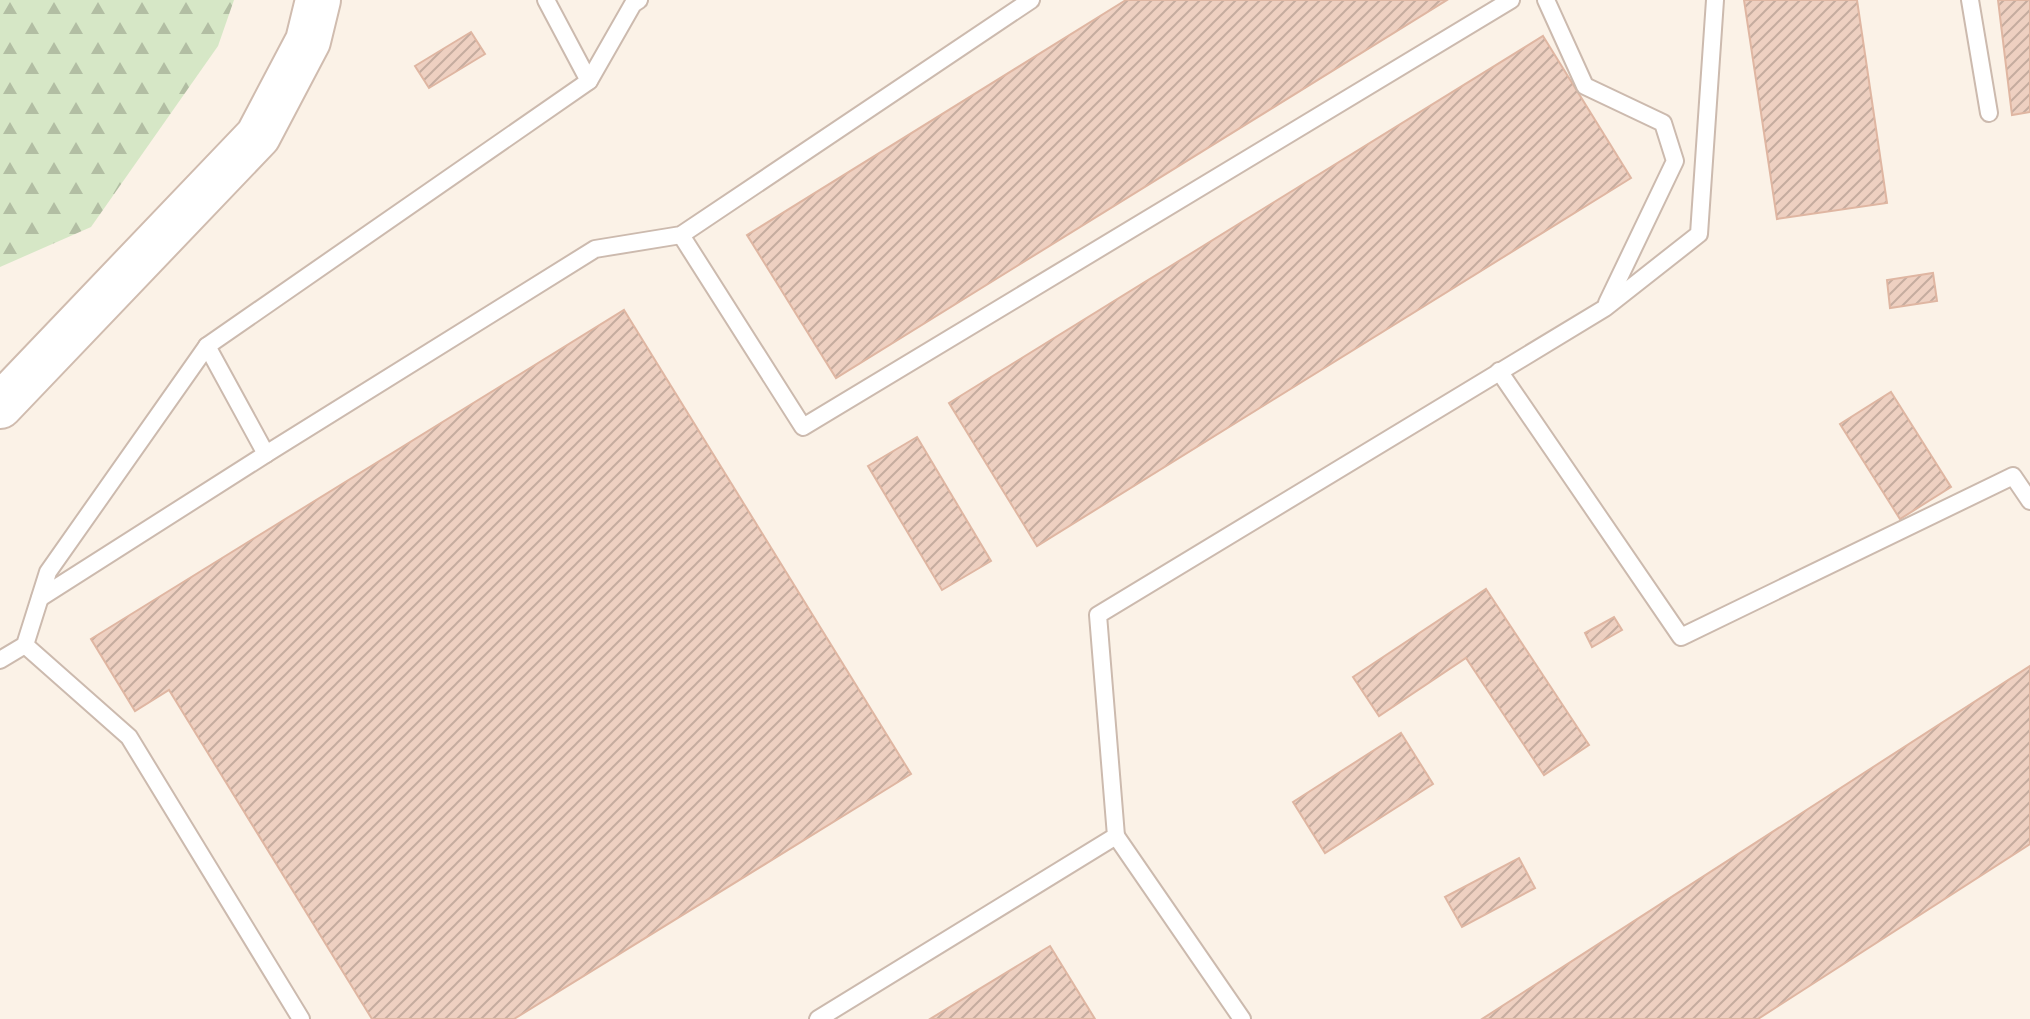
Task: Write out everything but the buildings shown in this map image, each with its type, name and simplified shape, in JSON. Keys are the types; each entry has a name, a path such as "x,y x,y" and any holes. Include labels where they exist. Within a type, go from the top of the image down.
{"street":[{"path":"0,406 258,136 308,41 318,0"}],"lane":[{"path":"546,0 589,81"},
{"path":"0,660 25,645 48,572 207,346 589,81 633,4 639,0"},
{"path":"40,598 595,249 681,235 1031,0"},
{"path":"681,235 803,427 1511,0"},
{"path":"1546,0 1585,86 1663,123 1675,161 1605,308"},
{"path":"1242,1019 1116,836 1098,615 1605,308 1699,234 1715,0"},
{"path":"1970,0 1989,113"},
{"path":"207,346 266,454"},
{"path":"1499,371 1681,637 2013,476 2030,501"},
{"path":"25,645 129,737 301,1019"},
{"path":"818,1019 1116,836"}],"green space":[{"path":"0,0 234,0 218,46 91,227 0,267"}]}
